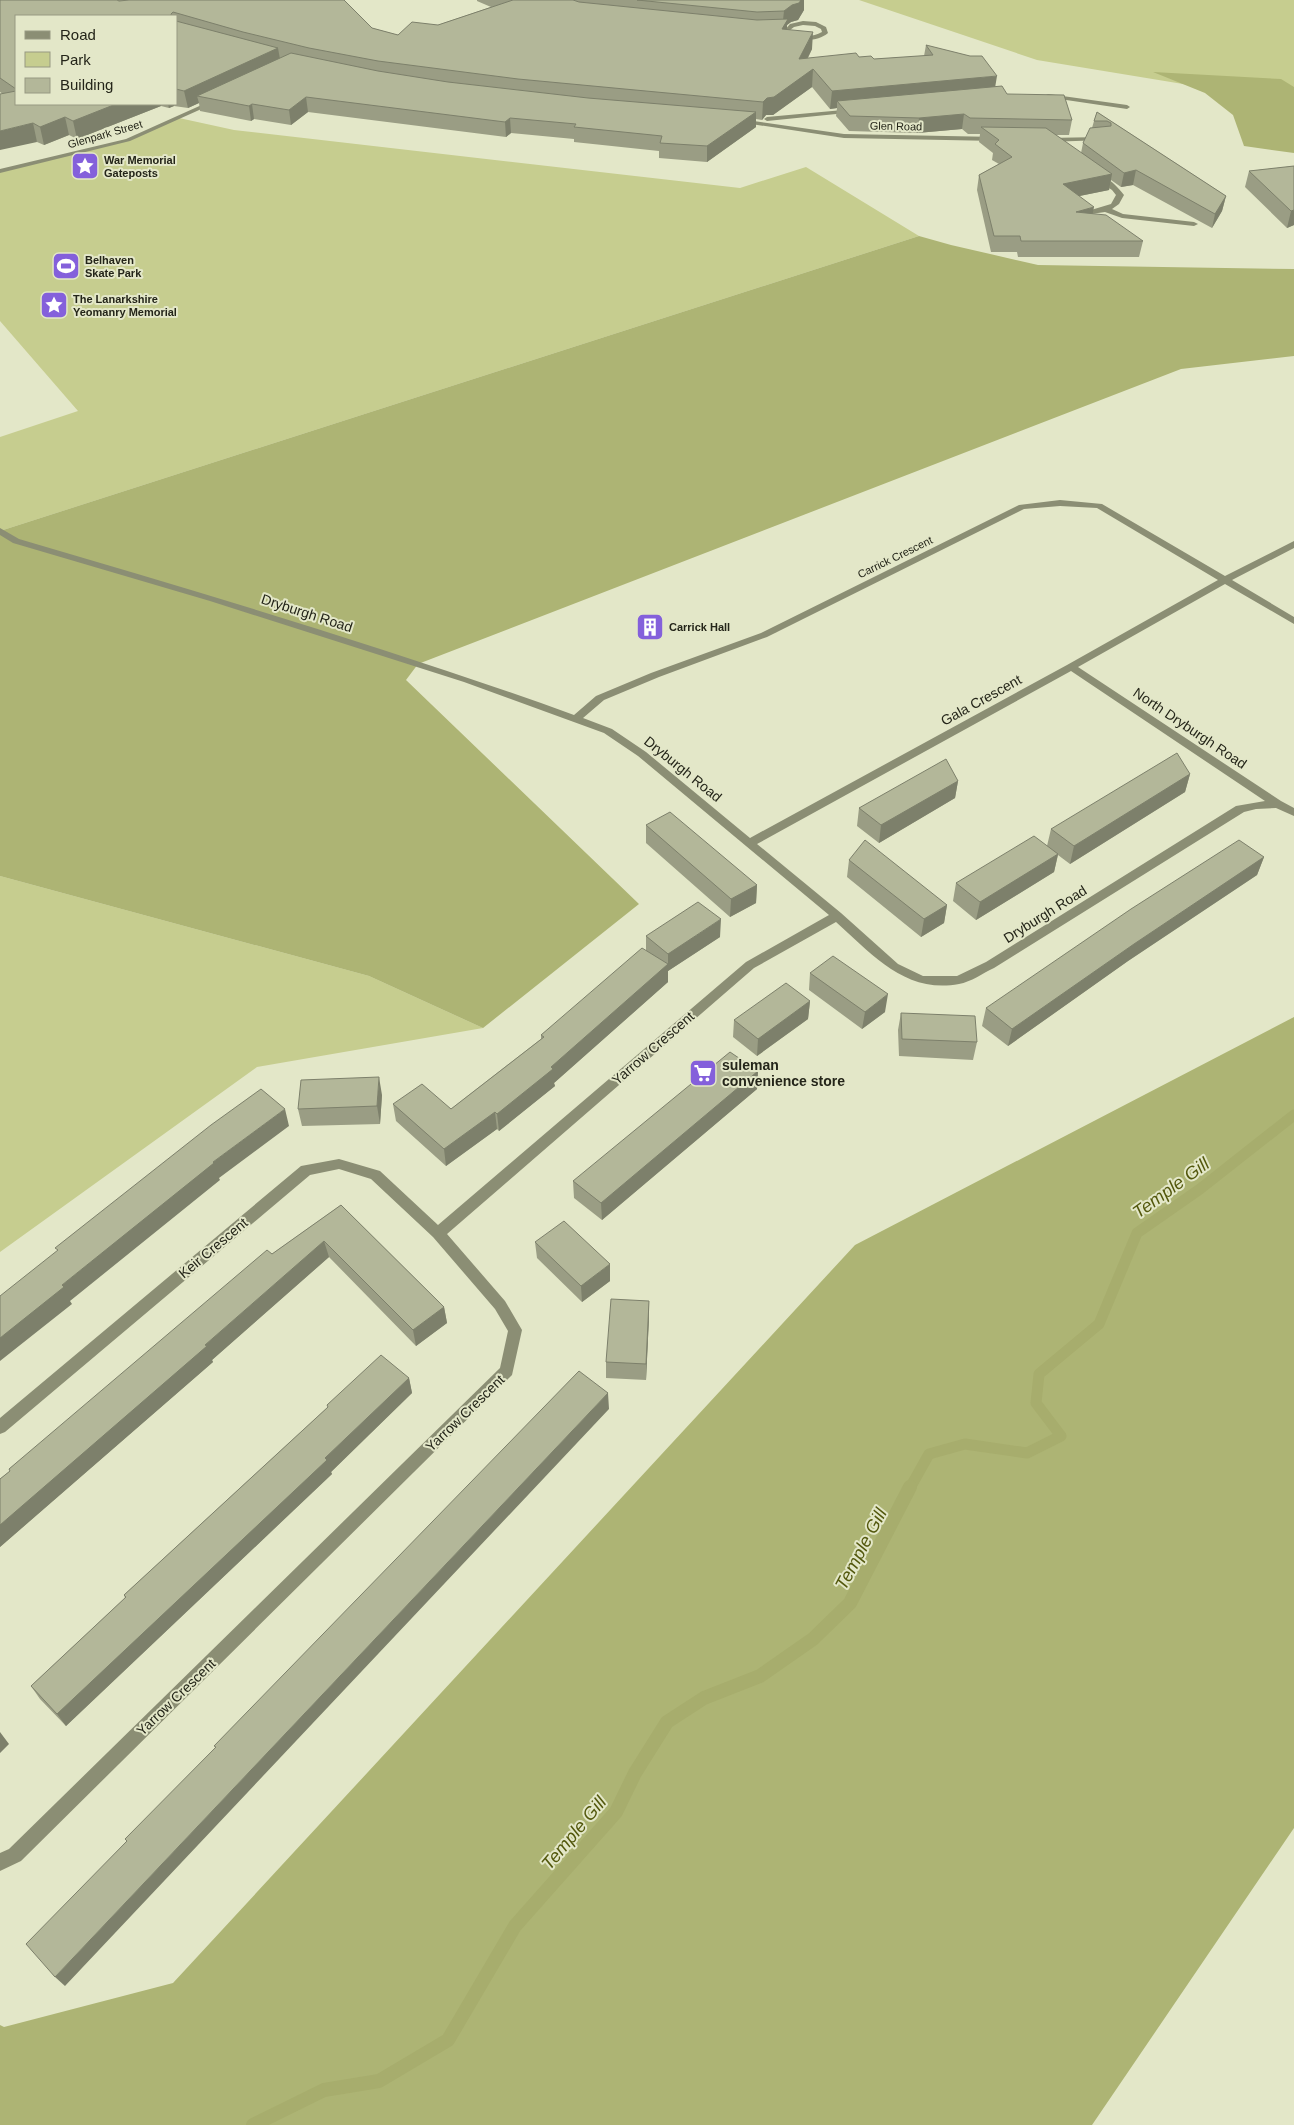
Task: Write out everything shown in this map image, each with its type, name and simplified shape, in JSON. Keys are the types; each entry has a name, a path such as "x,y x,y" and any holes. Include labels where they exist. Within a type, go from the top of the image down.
{"street":[{"path":"804,23 816,24 826,30 823,35 812,38 799,37 785,32 789,26 804,23"},
{"path":"1038,96 1127,108"},
{"name":"Glenpark Street","path":"0,171 128,140 223,97"},
{"name":"Glen Road","path":"747,121 863,110"},
{"name":"Glen Road","path":"728,120 747,121 844,136 1007,139"},
{"path":"1036,140 1104,139"},
{"path":"1046,140 1061,150"},
{"path":"1092,172 1115,188 1120,195 1119,201 1111,208 1094,212"},
{"path":"1105,209 1122,216 1194,224"},
{"name":"Carrick Crescent","path":"576,720 600,698 654,675 764,636 1022,508 1030,506 1044,503 1076,502 1099,506 1225,580"},
{"name":"Dryburgh Road","path":"0,531 16,541 213,599 434,669 608,731 642,754 750,843 894,967 922,980 958,980 990,966 1240,809 1256,805 1277,804"},
{"name":"Gala Crescent","path":"750,843 1071,667 1225,580 1294,544"},
{"path":"1225,580 1294,620"},
{"name":"North Dryburgh Road","path":"1071,667 1277,804 1294,812"},
{"name":"Yarrow Crescent","path":"0,1862 15,1855 507,1371 515,1330 500,1305 438,1233 750,965 837,916"},
{"name":"Keir Crescent","path":"0,1427 306,1170 340,1164 375,1175 438,1233"}],"green space":[{"path":"859,0 1294,0 1294,90 1189,85 1037,60"},
{"path":"1153,72 1281,79 1294,87 1294,153 1244,146 1233,115 1205,93"},
{"path":"179,118 234,130 740,188 806,167 919,236 0,531 0,437 78,411 0,321 0,171 128,140"},
{"path":"919,236 1038,265 1294,269 1294,356 1181,369 418,664 406,680 639,904 483,1028 369,976 0,876 0,531"},
{"path":"0,876 369,976 483,1028 257,1067 0,1252"},
{"path":"1294,1017 1294,1828 1092,2125 0,2125 0,2025 4,2027 173,1983 855,1245"}],"building":[{"path":"0,0 344,0 372,28 398,35 412,22 438,25 513,0 573,0 757,20 788,19 782,29 813,32 799,59 856,53 859,57 871,56 874,59 933,55 926,45 970,56 982,56 997,76 832,91 813,69 774,97 767,98 763,102 518,79 378,61 309,48 173,12 171,15 15,15 15,88 0,78"},
{"path":"637,0 801,0 784,11 757,12"},
{"path":"178,22 278,48 184,91 178,90"},
{"path":"291,53 378,71 448,82 588,98 756,112 707,146 660,143 662,136 574,127 576,124 510,118 505,122 306,97 289,110 252,104 249,106 197,96"},
{"path":"1002,86 1007,94 1064,95 1072,120 970,118 964,114 919,118 850,116 837,101"},
{"path":"15,91 15,105 113,105 73,121 65,117 40,127 33,123 0,131 0,94"},
{"path":"1097,112 1226,196 1215,214 1136,170 1124,173 1083,143 1090,128 1111,126 1111,123 1107,121 1094,121"},
{"path":"981,127 1046,128 1112,174 1063,184 1094,207 1076,212 1106,215 1143,241 1021,241 1020,236 994,236 979,175 1012,157 995,144 999,140"},
{"path":"1294,166 1294,210 1291,211 1249,171"},
{"path":"1177,753 1190,774 1074,846 1051,829"},
{"path":"946,759 958,781 881,825 859,808"},
{"path":"670,812 757,885 731,899 646,825"},
{"path":"1034,836 1058,854 980,902 956,883"},
{"path":"865,840 947,905 924,919 849,860"},
{"path":"1239,840 1264,857 1012,1029 986,1008 1131,909"},
{"path":"698,902 721,919 668,954 646,936"},
{"path":"642,948 668,964 551,1067 553,1069 497,1114 495,1112 444,1149 393,1104 422,1084 451,1109 544,1037 541,1035"},
{"path":"833,956 888,994 865,1012 810,973"},
{"path":"786,983 810,1001 758,1039 734,1020"},
{"path":"901,1013 975,1016 977,1042 902,1039"},
{"path":"730,1052 758,1071 601,1203 573,1181"},
{"path":"379,1077 377,1106 298,1109 301,1080"},
{"path":"261,1089 285,1109 213,1162 0,1338 0,1296 58,1250 55,1248 211,1125"},
{"path":"341,1205 444,1307 413,1330 324,1241 205,1345 207,1346 0,1525 0,1479 10,1471 9,1469 267,1250 272,1254"},
{"path":"564,1221 610,1264 581,1286 535,1242"},
{"path":"611,1299 649,1301 646,1364 606,1362"},
{"path":"381,1355 409,1378 325,1458 327,1460 57,1714 31,1686 126,1597 124,1595 328,1407 327,1405"},
{"path":"579,1371 608,1393 55,1977 26,1944 127,1841 125,1839 216,1747 214,1746"}],"waterway":[{"name":"Temple Gill","path":"910,1488 929,1454 965,1444 1027,1453 1061,1436 1036,1403 1039,1374 1099,1324 1137,1233 1200,1189 1294,1115"},
{"name":"Temple Gill","path":"253,2125 324,2090 379,2081 448,2040 515,1926 616,1812 635,1773 667,1722 704,1698 760,1676 813,1639 850,1603 910,1487"}],"place":[{"name":"War Memorial Gateposts","path":"85,166"},
{"name":"Belhaven Skate Park","path":"66,266"},
{"name":"The Lanarkshire Yeomanry Memorial","path":"54,305"},
{"name":"Carrick Hall","path":"650,627"},
{"name":"suleman convenience store","path":"703,1073"}]}
